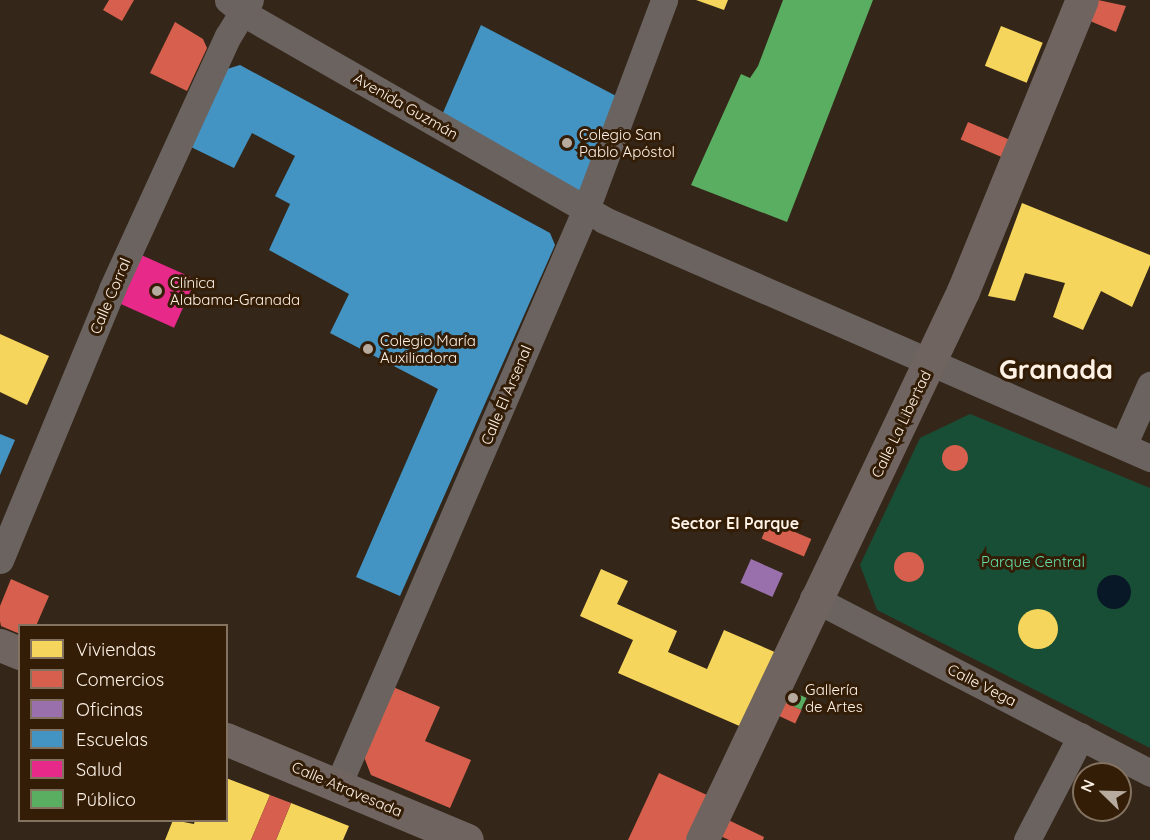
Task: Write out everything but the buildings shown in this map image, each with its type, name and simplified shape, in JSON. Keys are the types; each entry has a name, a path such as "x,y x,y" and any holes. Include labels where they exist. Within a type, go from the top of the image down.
{"street":[{"name":"Calle El Arsenal","path":"338,785 586,209 663,0"},
{"name":"Calle La Libertad","path":"702,840 813,598 930,363 1082,0"},
{"name":"Avenida Guzmán","path":"237,4 586,209 930,363 1150,458"},
{"name":"Calle Corral","path":"0,560 112,289 228,36 237,4"},
{"path":"1123,446 1150,386"},
{"name":"Calle Vega","path":"813,598 1150,773"},
{"path":"0,645 18,652"},
{"path":"1027,840 1081,736"},
{"name":"Calle Atravesada","path":"228,740 467,840"}],"green space":[{"name":"Parque Central","path":"970,414 1150,488 1150,748 877,610 860,565 920,438"}],"water":[{"path":"1114,575 1126,580 1131,592 1126,604 1114,609 1102,604 1097,592 1102,580"}],"place":[{"name":"Colegio San Pablo Apóstol","path":"567,143"},
{"name":"Clínica Alabama-Granada","path":"157,291"},
{"name":"Colegio María Auxiliadora","path":"368,349"},
{"name":"Gallería de Artes","path":"793,698"}],"district":[{"name":"Granada","path":"1056,370"},
{"name":"Sector El Parque","path":"735,523"}]}
